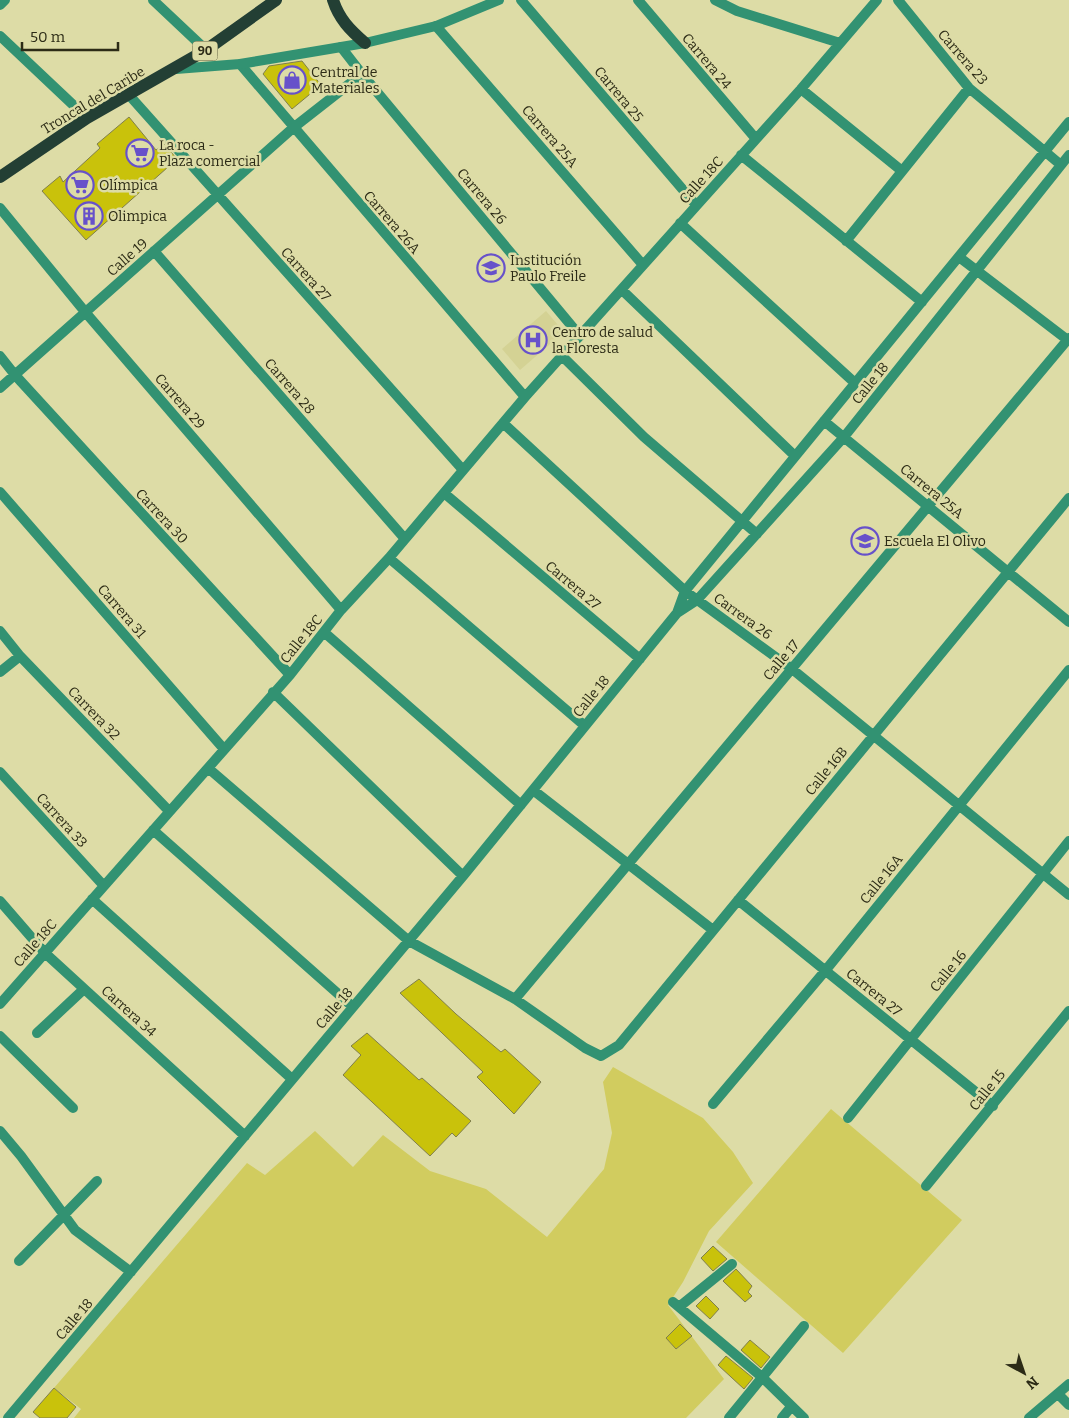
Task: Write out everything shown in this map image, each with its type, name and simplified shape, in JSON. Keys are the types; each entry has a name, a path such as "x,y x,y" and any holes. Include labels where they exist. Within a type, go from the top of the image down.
{"main road":[{"name":"Troncal del Caribe","path":"0,177 87,118 176,69 206,50 276,0"},
{"path":"333,0 337,12 349,29 365,43"}],"street":[{"path":"0,5 6,0"},
{"path":"153,0 206,50"},
{"path":"176,69 240,64 365,43 436,26 499,0"},
{"name":"Carrera 25","path":"521,0 696,205"},
{"name":"Carrera 24","path":"638,0 756,139"},
{"path":"715,0 737,11 840,43"},
{"name":"Calle 18C","path":"0,1004 208,768 223,748 290,675 342,610 389,558 525,397 622,291 877,0"},
{"name":"Carrera 23","path":"898,0 969,88 1061,164"},
{"name":"Carrera 25A","path":"436,26 643,265"},
{"path":"0,36 87,118"},
{"path":"340,47 362,74"},
{"name":"Carrera 26A","path":"240,64 525,397"},
{"name":"Calle 19","path":"0,388 293,128 362,74"},
{"name":"Carrera 26","path":"362,74 580,336"},
{"path":"846,240 969,88"},
{"path":"801,89 902,171"},
{"name":"Carrera 27","path":"130,95 217,196 463,470"},
{"name":"Calle 18","path":"8,1418 463,876 640,659 676,613 685,591 742,520 1069,122"},
{"path":"741,155 922,302"},
{"name":"Calle 18","path":"676,613 697,600 844,437 1069,155"},
{"name":"Carrera 29","path":"0,208 86,313 342,610"},
{"name":"Calle 18","path":"680,223 855,383"},
{"name":"Carrera 28","path":"154,251 404,539"},
{"path":"959,257 1069,340"},
{"path":"622,291 795,456"},
{"name":"Calle 17","path":"514,999 1069,340"},
{"name":"Carrera 30","path":"0,356 15,375 290,675"},
{"path":"563,357 644,437 757,534"},
{"name":"Carrera 25A","path":"824,421 1069,622"},
{"name":"Carrera 26","path":"503,423 685,591 792,669 1069,895"},
{"name":"Carrera 31","path":"0,492 223,748"},
{"name":"Carrera 27","path":"444,493 640,659"},
{"name":"Calle 16B","path":"514,999 585,1048 601,1056 619,1046 1069,498"},
{"path":"389,558 585,726"},
{"name":"Carrera 32","path":"0,631 20,656 169,811"},
{"path":"325,633 521,805"},
{"path":"0,672 20,656"},
{"name":"Calle 16A","path":"713,1104 825,971 958,804 1069,670"},
{"path":"273,692 463,876"},
{"path":"208,768 409,941 514,999"},
{"name":"Carrera 33","path":"0,772 104,886"},
{"path":"533,790 713,930"},
{"path":"153,830 353,1007"},
{"name":"Calle 16","path":"848,1118 1069,841"},
{"path":"92,899 292,1079"},
{"name":"Carrera 27","path":"738,900 993,1106"},
{"name":"Carrera 34","path":"0,902 45,953 245,1136"},
{"path":"37,1033 84,989"},
{"name":"Calle 15","path":"926,1186 1069,1011"},
{"path":"0,1036 73,1108"},
{"path":"0,1131 21,1156 75,1230 131,1272"},
{"path":"19,1261 97,1180"},
{"path":"732,1264 676,1305 763,1378 804,1418"},
{"path":"729,1418 804,1326"},
{"path":"1029,1418 1069,1384"},
{"path":"1058,1394 1069,1405"},
{"path":"782,1418 791,1407"}],"shaded area":[{"name":"Centro de salud la Floresta","path":"546,311 564,332 520,370 502,349"},
{"path":"613,1067 703,1118 733,1152 753,1183 709,1231 683,1282 668,1305 724,1379 686,1418 74,1418 81,1409 54,1388 247,1163 265,1175 315,1131 353,1167 383,1135 430,1171 486,1189 547,1237 604,1169 612,1133 603,1082"},
{"path":"831,1109 962,1220 843,1353 716,1242"}],"building":[{"name":"Central de Materiales","path":"302,61 321,85 292,109 263,74 269,66"},
{"path":"129,117 156,150 164,144 177,159 86,240 42,191 60,176 63,182 100,148 97,144"},
{"path":"419,979 456,1014 501,1052 505,1049 541,1082 514,1114 477,1077 483,1072 400,993"},
{"path":"367,1033 419,1080 422,1078 471,1121 456,1137 452,1133 430,1156 343,1075 361,1055 351,1046"},
{"path":"713,1246 727,1259 713,1271 701,1258"},
{"path":"736,1269 752,1286 748,1292 752,1296 745,1302 723,1281"},
{"path":"706,1296 719,1309 710,1319 696,1306"},
{"path":"680,1324 692,1336 676,1349 666,1338"},
{"path":"750,1340 770,1357 761,1368 741,1350"},
{"path":"726,1356 753,1378 744,1389 718,1365"},
{"path":"54,1388 76,1407 67,1418 40,1418 33,1412"}],"place":[{"name":"Central de Materiales","path":"292,80"},
{"name":"La roca - Plaza comercial","path":"140,153"},
{"name":"Olímpica","path":"80,185"},
{"name":"Olimpica","path":"89,216"},
{"name":"Institución Paulo Freile","path":"491,268"},
{"name":"Centro de salud la Floresta","path":"533,340"},
{"name":"Escuela El Olivo","path":"865,541"}]}
